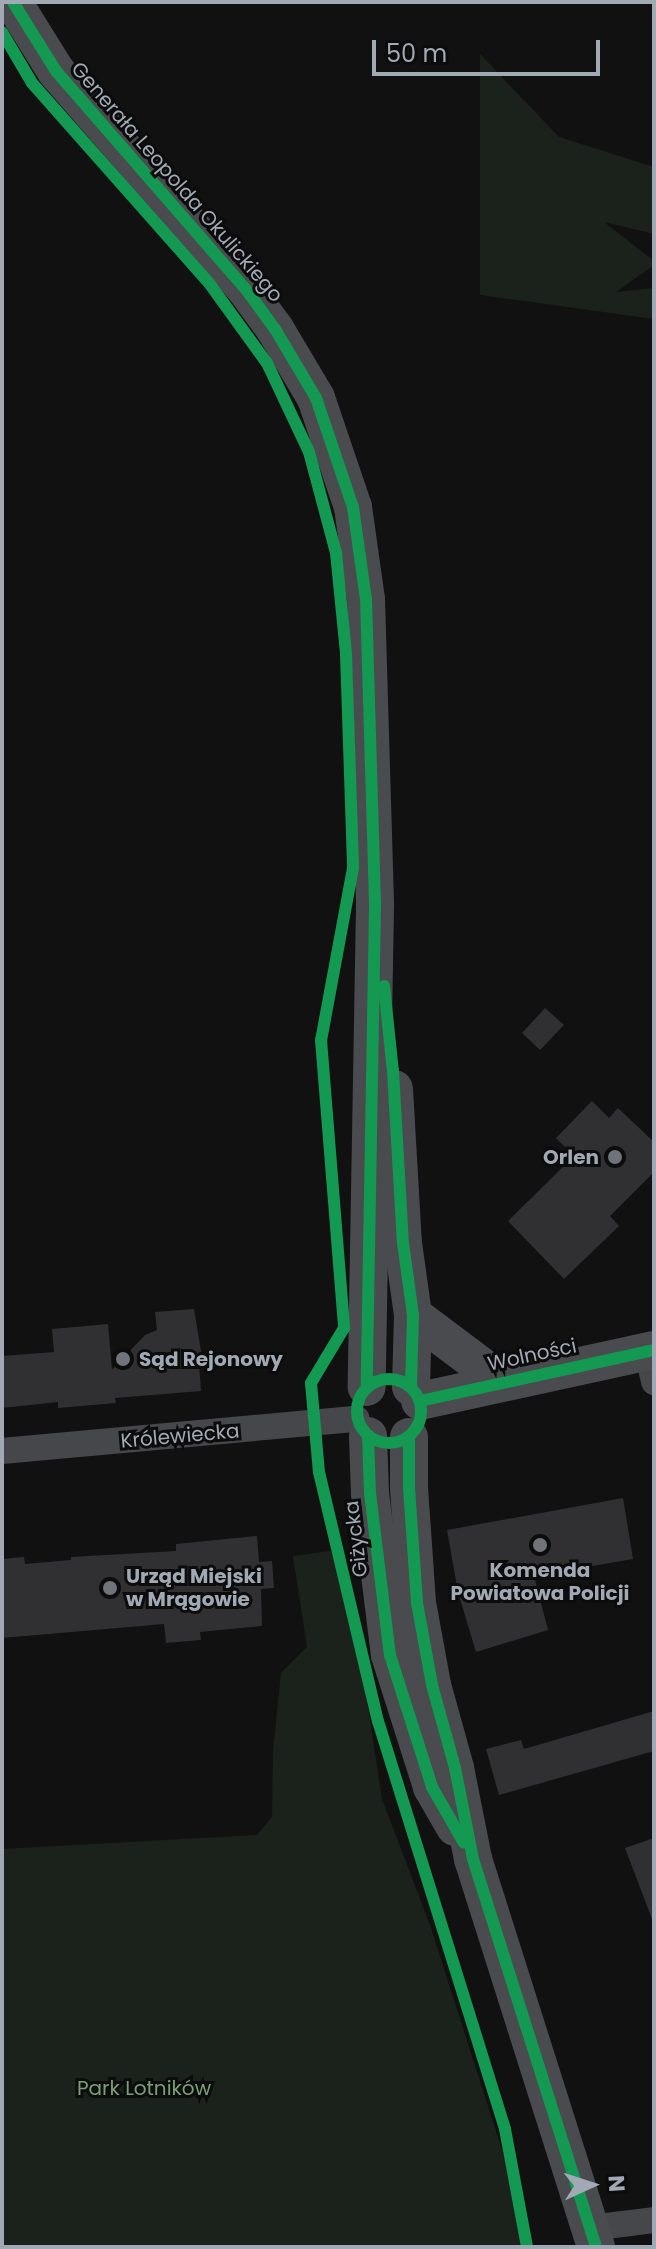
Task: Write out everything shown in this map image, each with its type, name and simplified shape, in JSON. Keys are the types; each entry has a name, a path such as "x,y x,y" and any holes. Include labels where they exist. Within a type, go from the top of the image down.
{"street":[{"name":"Generała Leopolda Okulickiego","path":"13,2 74,94 248,292 275,329 316,398 353,507 366,599 375,907 358,1425"},
{"name":"Generała Leopolda Okulickiego","path":"375,907 393,1071 403,1243 413,1315 416,1394"},
{"name":"Wolności","path":"413,1315 501,1381"},
{"name":"Wolności","path":"416,1394 652,1361"},
{"path":"394,1379 416,1394 420,1420 409,1437 392,1443 358,1425 375,1381 394,1379"},
{"name":"Królewiecka","path":"2,1451 358,1425"},
{"name":"Giżycka","path":"358,1425 390,1655 432,1787 473,1859"},
{"name":"Giżycka","path":"409,1437 409,1488 417,1603 432,1685 455,1768 473,1859 593,2237"},
{"path":"593,2237 654,2220"}],"green space":[{"path":"480,54 559,137 654,167 654,234 604,222 654,261 654,265 616,292 654,288 654,319 480,295"},
{"name":"Park Lotników","path":"344,1549 382,1799 431,1928 510,2175 527,2247 2,2247 2,1849 257,1835 272,1817 273,1751 281,1673 307,1647 293,1556"}],"building":[{"path":"545,1008 564,1025 540,1050 522,1033"},
{"path":"592,1101 609,1118 618,1108 654,1142 654,1172 610,1216 619,1226 564,1279 508,1221 574,1156 556,1138"},
{"name":"Sąd Rejonowy","path":"194,1309 203,1363 199,1364 201,1391 115,1398 116,1403 58,1408 58,1402 2,1408 2,1356 54,1352 52,1329 108,1324 112,1370 145,1335 157,1330 155,1312"},
{"name":"Komenda Powiatowa Policji","path":"623,1498 633,1559 534,1576 548,1630 476,1652 458,1592 447,1530"},
{"path":"257,1536 259,1562 272,1561 274,1588 261,1589 262,1626 200,1632 201,1640 166,1643 164,1624 2,1638 2,1559 24,1557 25,1564 71,1560 71,1557 176,1551 176,1544"},
{"path":"654,1711 654,1751 499,1795 486,1749 521,1740 524,1749"},
{"path":"654,1838 654,1919 652,1919 625,1848"}],"cycle path":[{"path":"13,2 56,71 248,292 275,329 316,398 353,507 366,599 375,907 367,1387"},
{"path":"2,32 32,83 209,283 267,363 309,452 336,553 346,654 353,868 321,1040 344,1328 311,1383 319,1472 378,1721 505,2129 527,2247"},
{"path":"384,986 393,1071 403,1243 413,1315 411,1387"},
{"path":"420,1401 654,1350"},
{"path":"383,1379 395,1379 412,1388 419,1399 421,1411 419,1423 412,1434 395,1443 383,1443 371,1438 362,1429 357,1417 357,1405 362,1393 371,1384 383,1379"},
{"path":"368,1436 370,1493 390,1655 432,1787 464,1843"},
{"path":"409,1437 409,1488 417,1603 432,1685 455,1768 473,1859 596,2247"}],"place":[{"name":"Orlen","path":"615,1157"},
{"name":"Sąd Rejonowy","path":"123,1359"},
{"name":"Komenda Powiatowa Policji","path":"540,1545"},
{"name":"Urząd Miejski w Mrągowie","path":"110,1588"}]}
